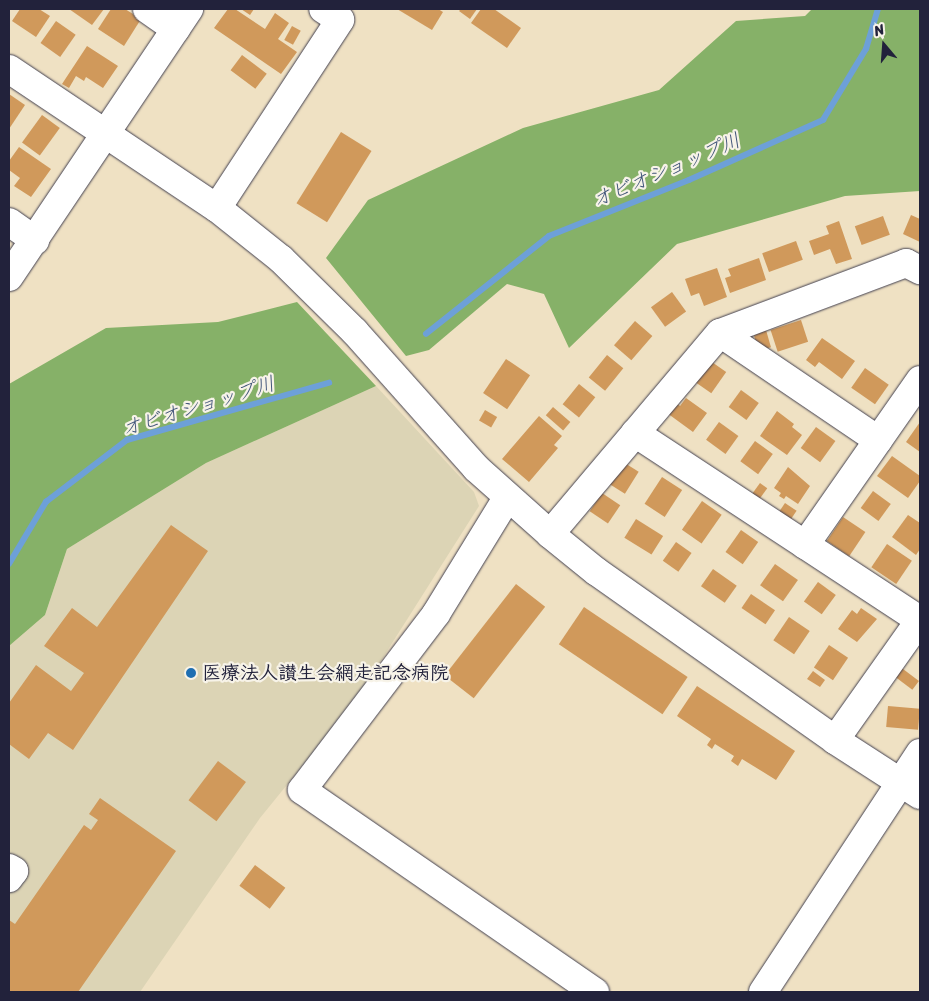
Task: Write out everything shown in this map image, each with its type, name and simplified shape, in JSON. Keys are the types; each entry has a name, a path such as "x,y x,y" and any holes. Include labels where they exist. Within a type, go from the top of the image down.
{"street":[{"path":"9,278 183,19 147,9"},
{"path":"217,208 340,20 323,9"},
{"path":"9,68 217,208 281,259 324,301 470,461 508,498 597,572 835,740 910,788"},
{"path":"9,222 35,240"},
{"path":"550,534 720,333 906,263 920,270"},
{"path":"720,333 878,440"},
{"path":"805,545 920,380"},
{"path":"635,433 920,620 835,740"},
{"path":"508,498 436,614 302,790 595,992"},
{"path":"763,992 910,788 920,753"},
{"path":"9,868 14,871 9,878"}],"shaded area":[{"name":"医療法人讃生会網走記念病院","path":"376,386 474,492 479,506 356,700 260,818 140,992 9,992 9,646 45,615 67,549 206,463"}],"green space":[{"path":"812,9 920,9 920,191 845,196 677,244 569,348 544,294 507,284 429,350 406,356 326,258 368,200 523,128 659,90 736,21 805,16"},
{"path":"297,302 376,386 206,463 67,549 45,615 9,646 9,384 106,328 218,322"}],"building":[{"path":"20,9 39,9 50,16 36,37 12,21"},
{"path":"69,9 104,9 92,25"},
{"path":"111,9 125,9 141,19 124,46 98,29"},
{"path":"228,9 235,9 265,29 275,13 289,23 278,39 297,52 281,74 214,28"},
{"path":"241,9 254,9 250,15"},
{"path":"397,9 438,9 443,12 432,30"},
{"path":"461,9 477,9 470,19 459,11"},
{"path":"481,9 494,9 521,28 507,48 471,23"},
{"path":"56,21 76,35 60,57 41,43"},
{"path":"292,26 301,31 293,45 284,40"},
{"path":"87,46 118,66 103,88 86,77 84,81 76,76 69,88 62,84"},
{"path":"242,55 267,74 255,89 231,70"},
{"path":"9,94 25,105 9,129"},
{"path":"42,115 60,128 40,155 22,143"},
{"path":"341,132 372,151 327,222 296,203"},
{"path":"19,147 51,169 31,197 14,186 20,178 9,170 9,161"},
{"path":"911,215 920,219 920,242 903,234"},
{"path":"883,216 890,235 862,245 855,226"},
{"path":"839,221 852,259 836,264 830,249 814,255 809,241 829,234 826,226"},
{"path":"796,241 803,260 769,272 762,253"},
{"path":"759,258 766,280 730,293 725,278 731,276 728,269"},
{"path":"717,268 727,297 704,306 699,293 691,296 685,279"},
{"path":"672,292 686,311 665,327 651,307"},
{"path":"801,320 808,342 778,352 771,330"},
{"path":"635,321 652,336 631,360 614,345"},
{"path":"766,330 771,347 758,351 754,334"},
{"path":"822,338 855,361 842,379 819,362 815,367 806,360"},
{"path":"607,355 623,368 605,391 589,378"},
{"path":"506,359 530,375 507,409 483,393"},
{"path":"709,360 726,372 711,393 694,381"},
{"path":"865,368 889,385 875,404 851,388"},
{"path":"579,384 595,397 579,417 563,404"},
{"path":"741,390 759,403 746,420 729,407"},
{"path":"686,398 707,413 693,432 667,413 675,402 680,406"},
{"path":"553,407 570,422 563,430 546,415"},
{"path":"485,410 497,417 491,427 479,420"},
{"path":"777,411 794,424 792,427 802,435 787,455 760,436"},
{"path":"539,416 562,436 554,445 558,448 529,482 502,459"},
{"path":"719,422 738,436 725,454 706,440"},
{"path":"920,422 920,452 906,442"},
{"path":"816,427 835,441 820,462 801,448"},
{"path":"755,441 773,454 758,474 740,461"},
{"path":"892,456 920,476 920,481 908,498 877,476"},
{"path":"620,460 639,472 625,494 606,482"},
{"path":"788,467 810,486 798,504 786,496 784,499 779,496 781,493 774,488"},
{"path":"662,477 682,490 665,517 645,504"},
{"path":"760,483 767,488 757,502 750,497"},
{"path":"873,491 891,504 878,521 861,508"},
{"path":"602,493 620,505 608,524 590,511"},
{"path":"702,501 722,515 702,543 682,530"},
{"path":"785,503 797,511 789,522 778,514"},
{"path":"908,515 920,523 920,549 916,555 892,537"},
{"path":"843,517 865,532 849,556 827,541"},
{"path":"636,519 663,536 651,555 624,538"},
{"path":"171,525 208,551 73,750 48,733 29,759 9,744 9,703 36,665 71,691 84,673 44,646 72,608 97,627"},
{"path":"741,530 758,542 743,564 726,552"},
{"path":"676,542 692,553 678,572 663,561"},
{"path":"887,544 912,561 896,584 871,567"},
{"path":"775,564 798,580 783,601 760,585"},
{"path":"713,569 737,586 725,603 701,586"},
{"path":"818,582 836,595 822,614 804,601"},
{"path":"516,584 545,607 474,698 445,675"},
{"path":"751,594 775,610 766,624 741,608"},
{"path":"584,607 688,677 662,714 559,644"},
{"path":"861,608 877,619 857,642 838,629 852,610 857,614"},
{"path":"789,617 810,631 794,654 773,640"},
{"path":"829,645 848,658 833,680 814,667"},
{"path":"899,666 919,681 912,690 892,675"},
{"path":"813,671 825,680 820,687 807,679"},
{"path":"697,686 795,751 776,780 742,759 738,766 731,761 734,756 715,744 712,749 707,745 711,739 677,716"},
{"path":"888,706 920,709 918,730 886,727"},
{"path":"218,761 246,782 216,821 189,800"},
{"path":"100,798 176,851 78,992 9,992 9,920 15,924 84,825 91,830 98,820 89,814"},
{"path":"255,865 285,888 270,909 239,886"}],"waterway":[{"name":"オビオショップ川","path":"426,334 549,236 689,180 823,120 866,49 878,9"},
{"name":"オビオショップ川","path":"9,564 46,502 127,440 329,383"}],"place":[{"name":"医療法人讃生会網走記念病院","path":"191,673"}]}
